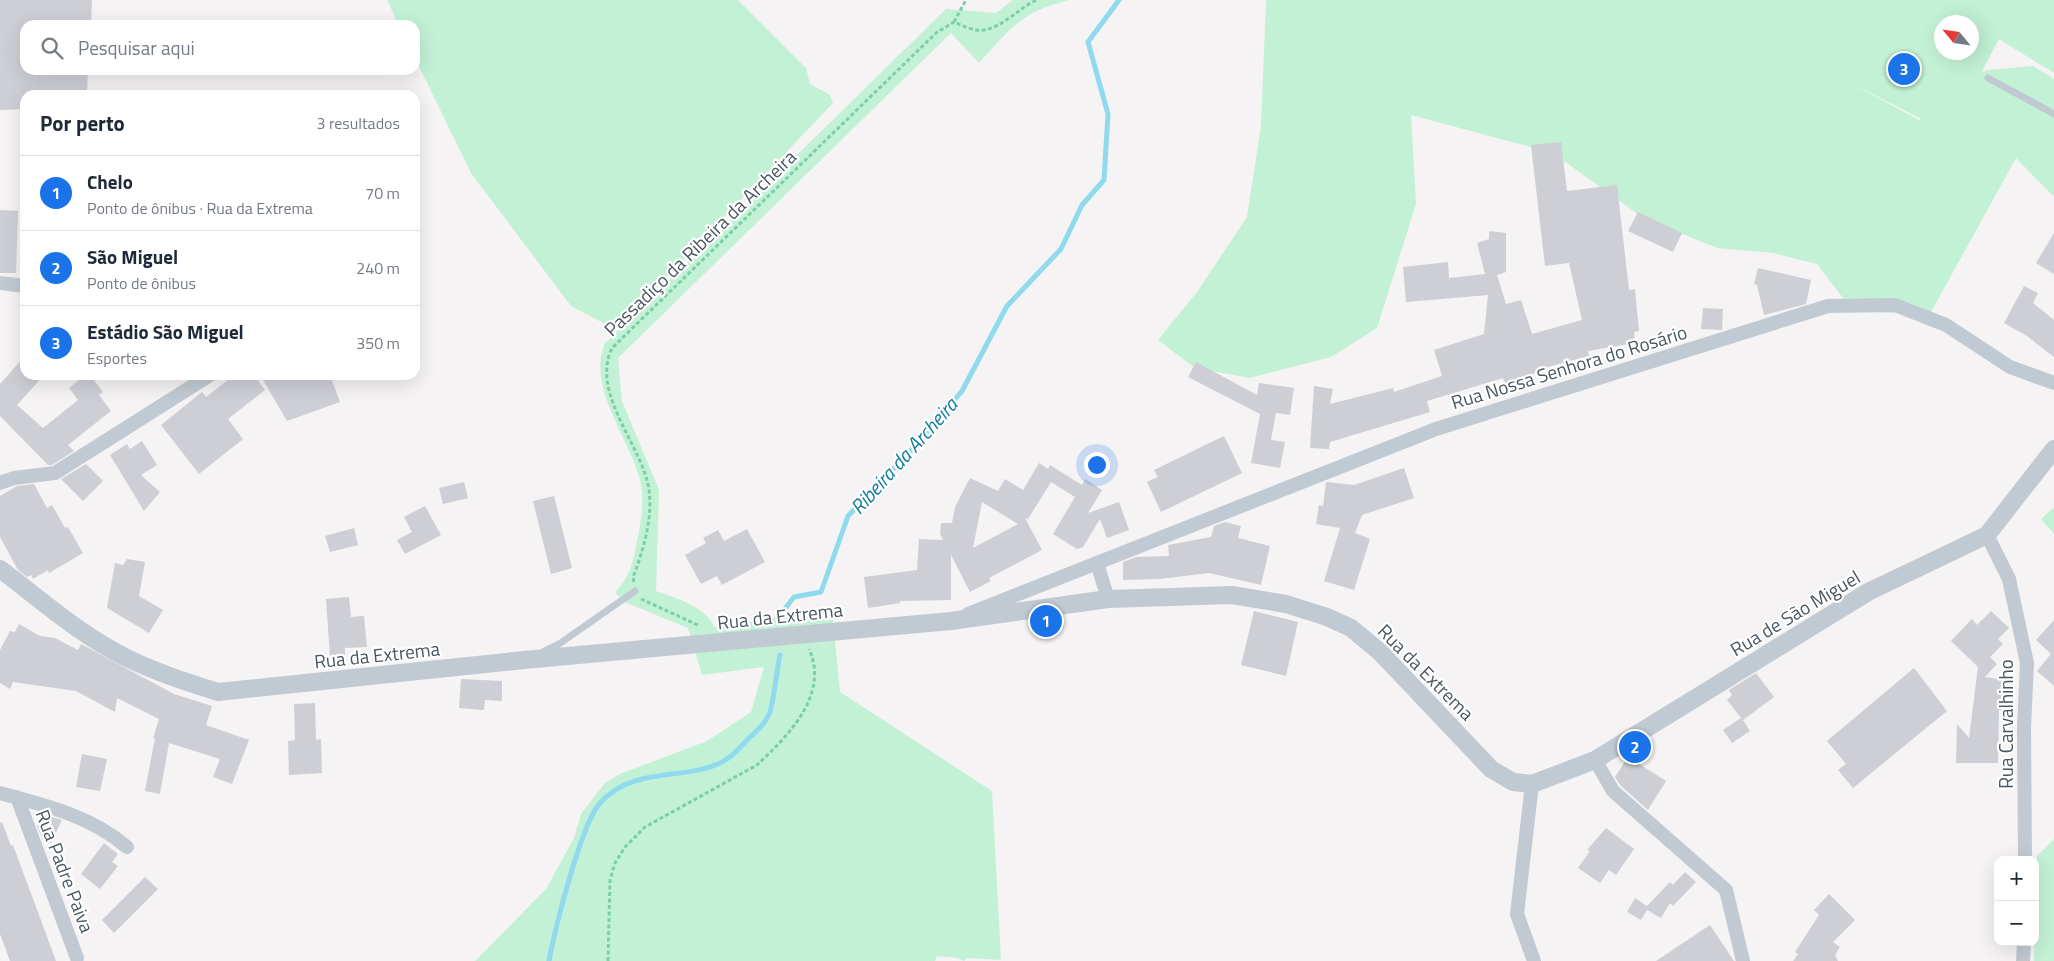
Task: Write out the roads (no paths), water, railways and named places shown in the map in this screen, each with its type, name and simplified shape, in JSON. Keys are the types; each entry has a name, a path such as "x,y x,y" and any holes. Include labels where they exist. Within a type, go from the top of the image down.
{"street":[{"path":"0,283 20,285"},
{"name":"Rua Nossa Senhora do Rosário","path":"951,621 1436,428 1828,306 1895,305 1946,325 2010,367 2054,383"},
{"path":"0,483 14,478 55,473 202,380"},
{"name":"Rua de São Miguel","path":"1532,784 1595,760 1868,592 1987,535 2054,449"},
{"name":"Rua Carvalhinho","path":"1987,535 2009,579 2027,663 2024,727 2025,856"},
{"path":"1097,563 1108,600"},
{"name":"Rua da Extrema","path":"0,569 74,624 123,656 170,678 218,692 524,660 951,621 1108,600 1232,595 1286,604 1327,617 1351,628 1380,652 1491,769 1513,782 1532,784"},
{"path":"1595,760 1613,791 1726,890 1743,961"},
{"path":"1532,784 1517,914 1534,961"},
{"path":"0,793 73,814 108,831 127,847"},
{"name":"Rua Padre Paiva","path":"17,798 77,958"},
{"path":"2023,961 2024,946"}],"lane":[{"path":"1988,78 2054,114"},
{"path":"524,660 559,644 634,591"}],"waterway":[{"name":"Ribeira da Archeira","path":"784,610 794,597 821,592 848,516 922,439 962,391 1007,306 1061,249 1082,205 1104,180 1108,114 1088,42 1119,0"},
{"name":"Ribeira da Archeira","path":"549,961 577,854 585,832 600,803 615,791 630,783 712,766 733,755 761,726 770,712 780,655"}],"place":[{"name":"Estádio São Miguel","path":"1904,69"},
{"name":"Chelo","path":"1046,621"},
{"name":"São Miguel","path":"1635,747"}]}
